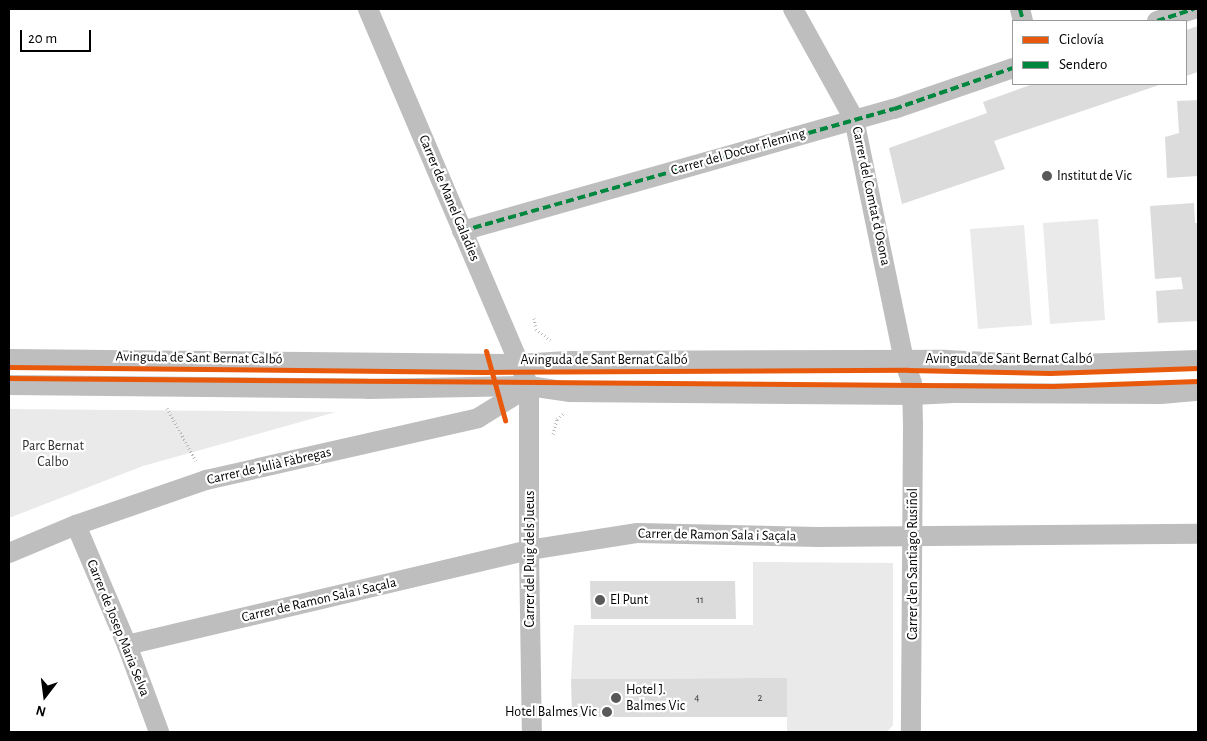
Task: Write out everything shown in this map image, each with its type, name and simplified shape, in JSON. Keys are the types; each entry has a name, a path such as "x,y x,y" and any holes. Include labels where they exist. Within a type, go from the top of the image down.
{"street":[{"name":"Carrer de Manel Galadies","path":"368,9 462,232 504,323 518,364 529,386"},
{"name":"Carrer del Comtat d'Osona","path":"793,9 854,119 904,360 912,383 912,396"},
{"path":"1160,20 1187,10"},
{"name":"Carrer del Doctor Fleming","path":"462,232 894,109 1012,68"},
{"name":"Avinguda de Sant Bernat Calbó","path":"9,360 518,364 568,360 946,360 1048,364 1198,360"},
{"name":"Avinguda de Sant Bernat Calbó","path":"9,385 368,389 529,386 569,392 912,396 954,393 1161,394 1198,391"},
{"name":"Carrer de Julià Fàbregas","path":"9,553 76,525 206,480 478,418 529,386"},
{"name":"Carrer del Puig dels Jueus","path":"529,386 532,732"},
{"name":"Carrer d'en Santiago Rusiñol","path":"912,396 912,732"},
{"name":"Carrer de Josep Maria Selva","path":"76,525 127,645 158,732"},
{"name":"Carrer de Ramon Sala i Saçala","path":"127,645 529,550 638,533 913,536 1198,534"}],"path":[{"path":"165,405 206,480"}],"green space":[{"path":"1098,219 1105,320 1050,324 1043,223"},
{"path":"1024,225 1032,325 978,329 970,229"},
{"name":"Parc Bernat Calbo","path":"9,409 336,412 143,466 9,518"},
{"path":"753,562 893,563 893,725 887,732 787,732 787,678 571,679 574,625 753,625"}],"building":[{"path":"1198,26 1198,72 1187,76 1187,30"},
{"path":"1030,85 1159,85 994,141 1005,169 902,204 889,148 987,113 983,102"},
{"path":"1198,100 1198,176 1167,178 1165,137 1179,133 1177,101"},
{"path":"1194,203 1195,223 1198,223 1198,321 1158,323 1156,291 1183,289 1181,277 1155,279 1150,206"},
{"path":"590,581 735,581 736,619 591,619"},
{"path":"787,678 787,717 572,717 571,679"}],"marked path":[{"path":"1020,9 1023,20"},
{"path":"1160,20 1194,9"},
{"path":"462,231 894,109 1012,68"}],"cycle path":[{"path":"486,351 505,420"},
{"path":"9,367 483,372 908,370 1050,373 1198,368"},
{"path":"9,378 1053,386 1198,381"}],"place":[{"name":"Institut de Vic","path":"1047,176"},
{"name":"El Punt","path":"600,600"},
{"name":"Hotel J. Balmes Vic","path":"616,698"},
{"name":"Hotel Balmes Vic","path":"607,712"}]}
